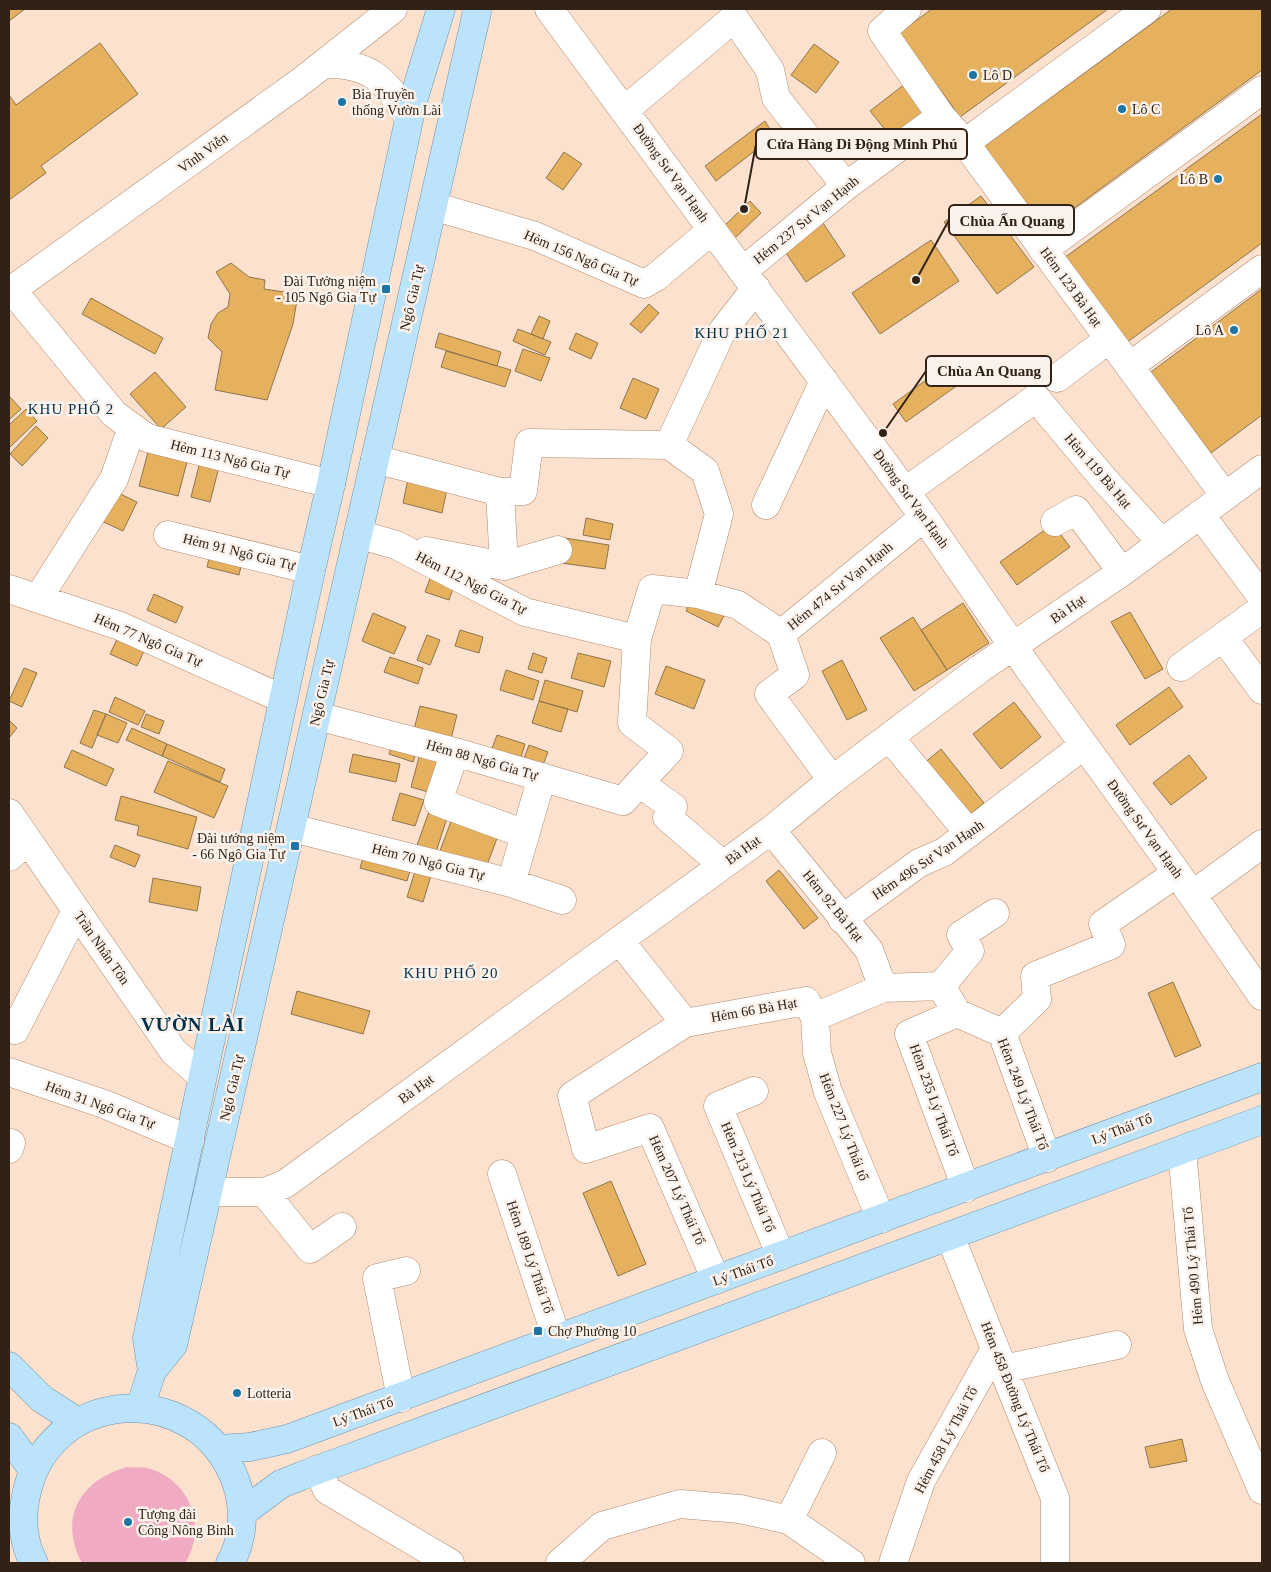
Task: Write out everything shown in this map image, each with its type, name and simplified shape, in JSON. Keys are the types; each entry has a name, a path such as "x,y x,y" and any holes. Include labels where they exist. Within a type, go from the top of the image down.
{"main road":[{"name":"Ngô Gia Tự","path":"152,1371 148,1338 202,1076 311,570 332,484 409,118 441,9"},
{"name":"Ngô Gia Tự","path":"140,1407 152,1371 173,1345 292,828 477,12 476,9"},
{"name":"Lý Thái Tổ","path":"219,1449 250,1447 287,1439 1262,1077"},
{"path":"242,1513 281,1484 318,1469 1262,1120"},
{"path":"9,1366 42,1399 78,1422"},
{"path":"25,1561 24,1535 16,1511 44,1452 58,1436 78,1422 98,1413 119,1408 140,1407 180,1418 201,1431 219,1449 231,1468 239,1490 242,1513 240,1537 230,1563"},
{"path":"9,1438 34,1470"}],"street":[{"name":"Vĩnh Viễn","path":"10,291 109,222 324,64 393,9"},
{"name":"Đường Sư Vạn Hạnh","path":"549,9 906,491 1084,745 1185,884 1262,996"},
{"name":"Hẻm 123 Bà Hạt","path":"904,9 882,31 941,116 965,143 1225,496"},
{"path":"965,143 1147,9"},
{"path":"625,110 734,18 770,70 776,98 846,186"},
{"path":"324,64 343,64 368,70 390,90 409,118"},
{"path":"1044,250 1262,90"},
{"name":"Hẻm 237 Sư Vạn Hạnh","path":"669,445 721,333 750,279 846,186 941,116"},
{"name":"Hẻm 156 Ngô Gia Tự","path":"433,206 535,236 644,284 656,277 712,230"},
{"path":"1130,366 1262,269"},
{"name":"Hẻm 113 Ngô Gia Tự","path":"10,291 114,414 148,438 332,484"},
{"path":"1057,378 1109,339"},
{"path":"766,505 824,381"},
{"name":"Hẻm 119 Bà Hạt","path":"906,491 1036,398 1102,478 1162,543"},
{"path":"39,597 114,479 132,427"},
{"path":"375,460 500,492 524,490 530,443 669,445 706,471 718,514 698,594 652,589 637,639 632,723 669,751 639,783 673,807 667,817 723,865"},
{"name":"Bà Hạt","path":"208,1192 264,1192 285,1184 771,830 832,780 981,668 1122,572 1262,468"},
{"path":"500,492 504,566"},
{"path":"1055,522 1076,510 1122,572"},
{"path":"1200,514 1262,596"},
{"name":"Hẻm 474 Sư Vạn Hạnh","path":"698,594 738,605 781,634 924,517"},
{"name":"Hẻm 112 Ngô Gia Tự","path":"358,534 396,545 525,612 637,639"},
{"name":"Hẻm 91 Ngô Gia Tự","path":"168,535 311,570"},
{"path":"396,545 504,566 558,550"},
{"name":"Hẻm 77 Ngô Gia Tự","path":"9,589 39,597 120,626 283,699"},
{"path":"1181,666 1262,609"},
{"path":"781,634 795,674 769,694 832,780"},
{"path":"1223,637 1262,690"},
{"name":"Hẻm 88 Ngô Gia Tự","path":"317,716 455,752 623,801 639,783"},
{"path":"890,737 969,833"},
{"name":"Hẻm 496 Sư Vạn Hạnh","path":"842,919 919,863 944,852 1084,745"},
{"path":"455,752 438,802 526,834"},
{"path":"511,884 542,777"},
{"name":"Trần Nhân Tôn","path":"9,813 18,849 76,911 174,1052 202,1076"},
{"name":"Hẻm 70 Ngô Gia Tự","path":"292,828 511,884 562,900"},
{"name":"Hẻm 92 Bà Hạt","path":"771,830 869,950 883,988"},
{"path":"1002,1033 1037,999 1035,976 1112,945 1103,924 1262,844"},
{"path":"15,1030 76,911"},
{"path":"815,1017 883,988 941,986 970,951 961,935 995,913"},
{"path":"620,940 685,1023"},
{"path":"941,986 957,1013"},
{"name":"Hẻm 66 Bà Hạt","path":"572,1096 685,1023 806,1001 815,1017"},
{"name":"Hẻm 249 Lý Thái Tổ","path":"957,1013 1002,1033 1047,1158"},
{"name":"Hẻm 235 Lý Thái Tổ","path":"957,1013 909,1034 966,1188"},
{"name":"Hẻm 227 Lý Thái tổ","path":"815,1017 817,1053 828,1092 881,1220"},
{"name":"Hẻm 31 Ngô Gia Tự","path":"9,1072 104,1104 190,1140"},
{"name":"Hẻm 213 Lý Thái Tổ","path":"754,1091 718,1106 781,1256"},
{"name":"Hẻm 207 Lý Thái Tổ","path":"572,1096 586,1149 650,1128 716,1280"},
{"name":"Hẻm 490 Lý Thái Tổ","path":"1182,1150 1198,1329 1215,1381 1262,1490"},
{"name":"Hẻm 189 Lý Thái Tổ","path":"502,1174 558,1339"},
{"path":"264,1192 310,1249 342,1227"},
{"name":"Hẻm 458 Đường Lý Thái Tổ","path":"950,1236 1055,1498 1055,1563"},
{"path":"401,1398 377,1278 406,1271"},
{"path":"999,1359 1117,1346"},
{"name":"Hẻm 458 Lý Thái Tổ","path":"893,1563 921,1481 999,1359"},
{"path":"789,1520 822,1453"},
{"path":"318,1469 327,1490 450,1563"},
{"path":"560,1563 602,1526 680,1504 740,1509 789,1520 851,1563"}],"shaded area":[{"path":"127,1467 147,1468 162,1474 174,1482 184,1493 191,1506 195,1535 192,1549 185,1563 82,1563 75,1546 72,1531 73,1516 78,1503 86,1491 97,1481"}],"building":[{"path":"9,9 25,9 9,21"},
{"name":"Lô D","path":"932,9 1108,9 960,117 899,33"},
{"name":"Lô C","path":"1172,9 1262,9 1262,70 1043,231 982,148"},
{"path":"100,43 138,94 41,166 46,173 9,200 9,95 16,105"},
{"path":"814,44 839,62 816,93 791,75"},
{"path":"905,84 930,116 895,142 870,111"},
{"name":"Lô B","path":"1262,114 1262,243 1126,343 1064,258"},
{"path":"765,121 774,136 716,181 705,166"},
{"path":"564,152 582,164 563,190 546,178"},
{"path":"981,196 1034,267 997,294 944,222"},
{"path":"750,201 761,213 732,241 721,229"},
{"path":"821,220 845,256 806,282 781,246"},
{"path":"931,240 959,281 880,334 852,293"},
{"path":"231,263 249,277 265,280 264,289 298,294 293,324 267,400 215,390 222,352 208,338 211,324 218,313 228,307 230,294 216,272"},
{"name":"Lô A","path":"1262,289 1262,415 1211,453 1151,372"},
{"path":"91,298 163,338 155,354 82,314"},
{"path":"649,304 659,313 641,333 630,324"},
{"path":"539,316 550,321 543,339 531,334"},
{"path":"518,329 551,342 545,355 513,341"},
{"path":"439,333 501,352 497,366 435,347"},
{"path":"576,333 598,343 591,359 569,349"},
{"path":"523,349 550,358 541,381 515,371"},
{"path":"446,351 511,370 505,387 441,367"},
{"path":"948,364 962,382 906,422 893,404"},
{"path":"155,372 186,407 161,429 130,394"},
{"path":"633,378 659,389 646,419 620,408"},
{"path":"9,396 21,409 9,420"},
{"path":"26,409 37,421 9,448 9,425"},
{"path":"36,426 48,438 22,466 10,454"},
{"path":"148,452 187,462 178,496 139,486"},
{"path":"201,458 220,463 210,502 191,497"},
{"path":"409,474 448,484 442,513 403,503"},
{"path":"110,489 137,502 123,531 95,518"},
{"path":"586,518 613,524 610,540 583,535"},
{"path":"1053,524 1070,547 1017,585 1000,562"},
{"path":"565,538 609,545 605,569 561,563"},
{"path":"210,554 242,562 239,575 207,567"},
{"path":"431,576 455,583 449,600 425,592"},
{"path":"154,594 183,607 176,623 147,610"},
{"path":"693,596 726,612 718,627 686,611"},
{"path":"963,603 989,643 947,670 921,630"},
{"path":"1130,612 1163,669 1145,679 1111,622"},
{"path":"373,613 406,627 394,654 362,641"},
{"path":"913,617 947,670 914,691 880,638"},
{"path":"460,630 483,637 479,653 455,646"},
{"path":"427,635 440,640 430,665 417,660"},
{"path":"118,637 145,649 137,666 110,654"},
{"path":"533,653 547,658 542,673 528,669"},
{"path":"578,653 611,661 604,687 571,678"},
{"path":"390,657 423,668 418,684 384,672"},
{"path":"842,660 867,710 847,720 822,671"},
{"path":"666,666 705,680 694,709 655,694"},
{"path":"24,668 37,673 22,707 9,701"},
{"path":"506,670 539,681 533,700 500,690"},
{"path":"545,680 583,691 577,712 539,701"},
{"path":"1169,687 1183,707 1130,745 1116,725"},
{"path":"115,697 145,711 138,725 109,712"},
{"path":"539,701 568,709 561,732 532,723"},
{"path":"1014,702 1041,737 1001,769 973,734"},
{"path":"420,706 457,715 449,747 412,737"},
{"path":"94,710 106,714 92,748 80,743"},
{"path":"106,714 127,723 118,743 97,735"},
{"path":"146,714 164,721 159,734 141,727"},
{"path":"9,720 17,728 9,738"},
{"path":"132,728 167,744 162,756 126,740"},
{"path":"497,735 525,744 519,764 490,754"},
{"path":"394,737 419,744 413,762 389,754"},
{"path":"167,744 225,769 220,782 162,756"},
{"path":"529,745 548,752 543,765 524,758"},
{"path":"422,746 446,752 435,794 411,787"},
{"path":"941,749 984,803 965,818 922,765"},
{"path":"72,750 114,769 106,786 64,767"},
{"path":"353,754 400,764 396,782 349,772"},
{"path":"1189,755 1207,778 1171,805 1153,783"},
{"path":"168,761 228,786 214,818 154,792"},
{"path":"400,793 424,800 415,826 392,820"},
{"path":"121,796 197,817 188,849 137,835 139,826 115,820"},
{"path":"431,806 449,812 435,855 416,848"},
{"path":"453,816 499,833 484,873 438,856"},
{"path":"115,845 140,855 135,867 110,857"},
{"path":"365,851 412,864 407,881 360,868"},
{"path":"417,865 433,869 423,902 407,897"},
{"path":"779,870 818,918 804,929 766,881"},
{"path":"153,878 201,887 197,911 149,902"},
{"path":"1173,982 1201,1046 1175,1057 1148,993"},
{"path":"297,991 370,1011 363,1034 291,1014"},
{"path":"611,1181 646,1264 618,1276 583,1193"},
{"path":"1182,1439 1187,1461 1150,1468 1145,1447"}],"place":[{"name":"Lô D","path":"973,75"},
{"name":"Bia Truyền thống Vườn Lài","path":"342,102"},
{"name":"Lô C","path":"1122,109"},
{"name":"Lô B","path":"1218,179"},
{"name":"Cửa Hàng Di Động Minh Phú","path":"744,209"},
{"name":"Chùa Ấn Quang","path":"916,280"},
{"name":"Đài Tưởng niệm - 105 Ngô Gia Tự","path":"386,289"},
{"name":"Lô A","path":"1234,330"},
{"name":"Chùa An Quang","path":"883,433"},
{"name":"Đài tưởng niệm - 66 Ngô Gia Tự","path":"295,846"},
{"name":"Chợ Phường 10","path":"538,1331"},
{"name":"Lotteria","path":"237,1393"},
{"name":"Tượng đài Công Nông Binh","path":"128,1522"}],"district":[{"name":"KHU PHỐ 21","path":"742,333"},
{"name":"KHU PHỐ 2","path":"71,409"},
{"name":"KHU PHỐ 20","path":"451,973"},
{"name":"VƯỜN LÀI","path":"193,1024"}]}
